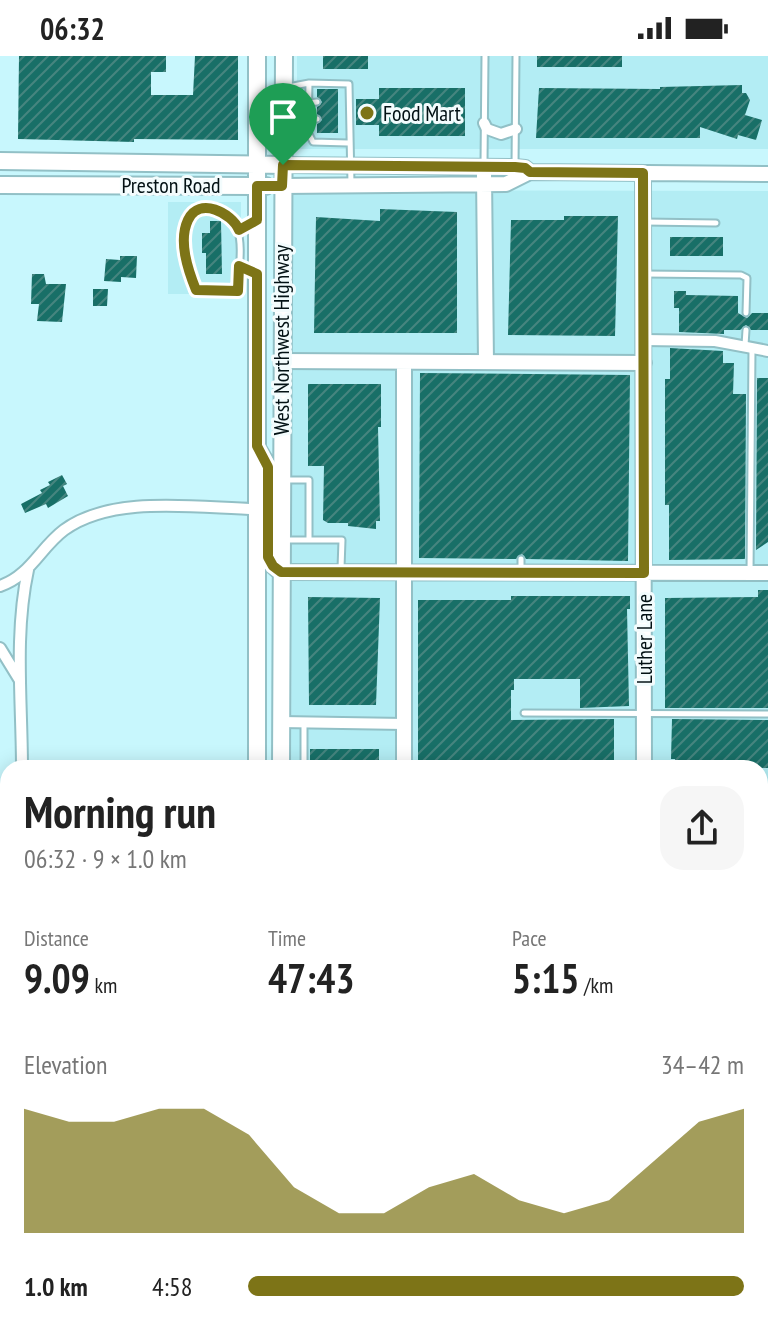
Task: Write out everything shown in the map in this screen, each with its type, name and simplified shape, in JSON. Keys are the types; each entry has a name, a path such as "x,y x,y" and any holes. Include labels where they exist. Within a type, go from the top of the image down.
{"main road":[{"name":"West Northwest Highway","path":"257,56 257,760"},
{"name":"West Northwest Highway","path":"281,760 284,56"},
{"name":"Preston Road","path":"0,161 283,165"},
{"name":"Preston Road","path":"0,185 282,186"},
{"path":"257,446 268,467 268,557 281,572"}],"street":[{"path":"484,123 487,129 501,134 516,129"},
{"name":"Preston Road","path":"283,165 515,167 530,172"},
{"path":"484,167 495,366"},
{"path":"485,206 506,184 515,167"},
{"name":"Preston Road","path":"282,186 506,184 530,172 768,174"},
{"name":"Luther Lane","path":"643,173 644,760"},
{"path":"644,340 715,341 768,351"},
{"path":"281,361 404,362 432,367 524,368 611,368 644,363"},
{"path":"404,362 404,760"},
{"path":"0,586 28,570 46,545 65,529 87,516 110,509 136,506 257,509"},
{"path":"281,572 402,574 432,567 521,566 613,568 644,573 768,573"},
{"path":"22,760 20,681 24,591 28,570"},
{"path":"0,648 20,681"},
{"path":"281,722 404,724"}],"lane":[{"path":"484,167 485,56"},
{"path":"515,167 516,56"},
{"path":"309,83 308,127 313,142 348,143"},
{"path":"283,87 300,87 309,83 349,84 351,185"},
{"path":"308,103 317,102"},
{"path":"338,102 348,102"},
{"path":"308,119 317,119"},
{"path":"338,119 348,119"},
{"path":"283,127 308,127"},
{"path":"202,209 216,210 235,220 239,230 238,291 196,290 185,254 187,221 202,209"},
{"path":"239,230 257,220"},
{"path":"644,222 716,223"},
{"path":"239,266 257,274"},
{"path":"644,274 741,275 747,278 746,313"},
{"path":"746,330 749,346 750,573"},
{"path":"281,480 309,480 309,540"},
{"path":"281,540 342,540 341,573"},
{"path":"524,713 768,714"},
{"path":"304,722 304,760"}],"shaded area":[{"path":"297,56 768,56 768,149 297,149"},
{"path":"293,190 768,191 768,760 291,760"},
{"path":"168,202 241,202 241,294 168,294"}],"building":[{"path":"19,56 166,56 166,72 151,72 151,95 193,95 195,56 238,56 238,140 134,139 134,142 18,139"},
{"path":"323,56 368,56 368,69 323,69"},
{"path":"537,56 622,56 622,67 537,67"},
{"path":"742,85 742,93 746,93 750,100 745,115 762,120 756,140 738,135 737,139 700,127 700,138 536,138 539,88 660,89"},
{"path":"379,88 465,88 465,136 379,136 379,125 356,125 356,99 379,99"},
{"path":"317,89 338,89 338,133 317,133 317,124 322,120 317,114 317,107 322,102 317,97"},
{"path":"380,209 457,212 457,333 314,333 316,217 380,221"},
{"path":"564,216 618,216 615,336 508,335 511,220 564,220"},
{"path":"210,221 221,221 222,274 206,274 202,233 210,233"},
{"path":"670,237 723,237 723,256 670,256"},
{"path":"120,256 137,256 136,278 121,277 121,282 104,281 106,259 120,260"},
{"path":"32,274 44,274 46,284 66,284 62,322 37,321 39,304 31,304"},
{"path":"93,289 108,289 107,306 93,306"},
{"path":"674,291 686,291 686,295 738,296 738,313 747,318 752,313 768,313 768,330 751,330 746,325 740,330 724,330 724,334 679,332 679,308 674,308"},
{"path":"670,348 723,351 723,363 734,363 733,394 746,394 745,559 669,560 669,505 665,505 665,379 670,379"},
{"path":"420,373 630,375 628,561 526,559 522,554 516,559 419,558"},
{"path":"757,378 768,378 768,542 756,550"},
{"path":"308,384 381,384 381,427 378,427 380,521 376,521 376,529 323,520 324,466 308,466"},
{"path":"62,475 68,496 48,508 46,504 25,513 21,504 42,493 40,490 50,485 48,482"},
{"path":"758,590 768,590 768,708 665,708 665,598 758,597"},
{"path":"511,596 630,596 630,609 627,609 629,706 580,708 580,679 514,679 514,690 511,690 511,720 614,719 614,760 418,760 418,600 511,600"},
{"path":"308,597 380,598 376,705 309,705"},
{"path":"672,719 768,720 768,760 671,759"},
{"path":"310,749 379,749 379,760 310,760"}],"place":[{"name":"Food Mart","path":"367,113"}],"route":[{"path":"283,165 515,167 530,172 643,173 644,573 380,574 281,572 273,566 268,557 268,467 257,446 257,274 239,266 238,291 196,290 185,254 185,235 187,221 202,209 226,213 235,220 239,230 257,220 257,186 282,186 283,165"}]}
